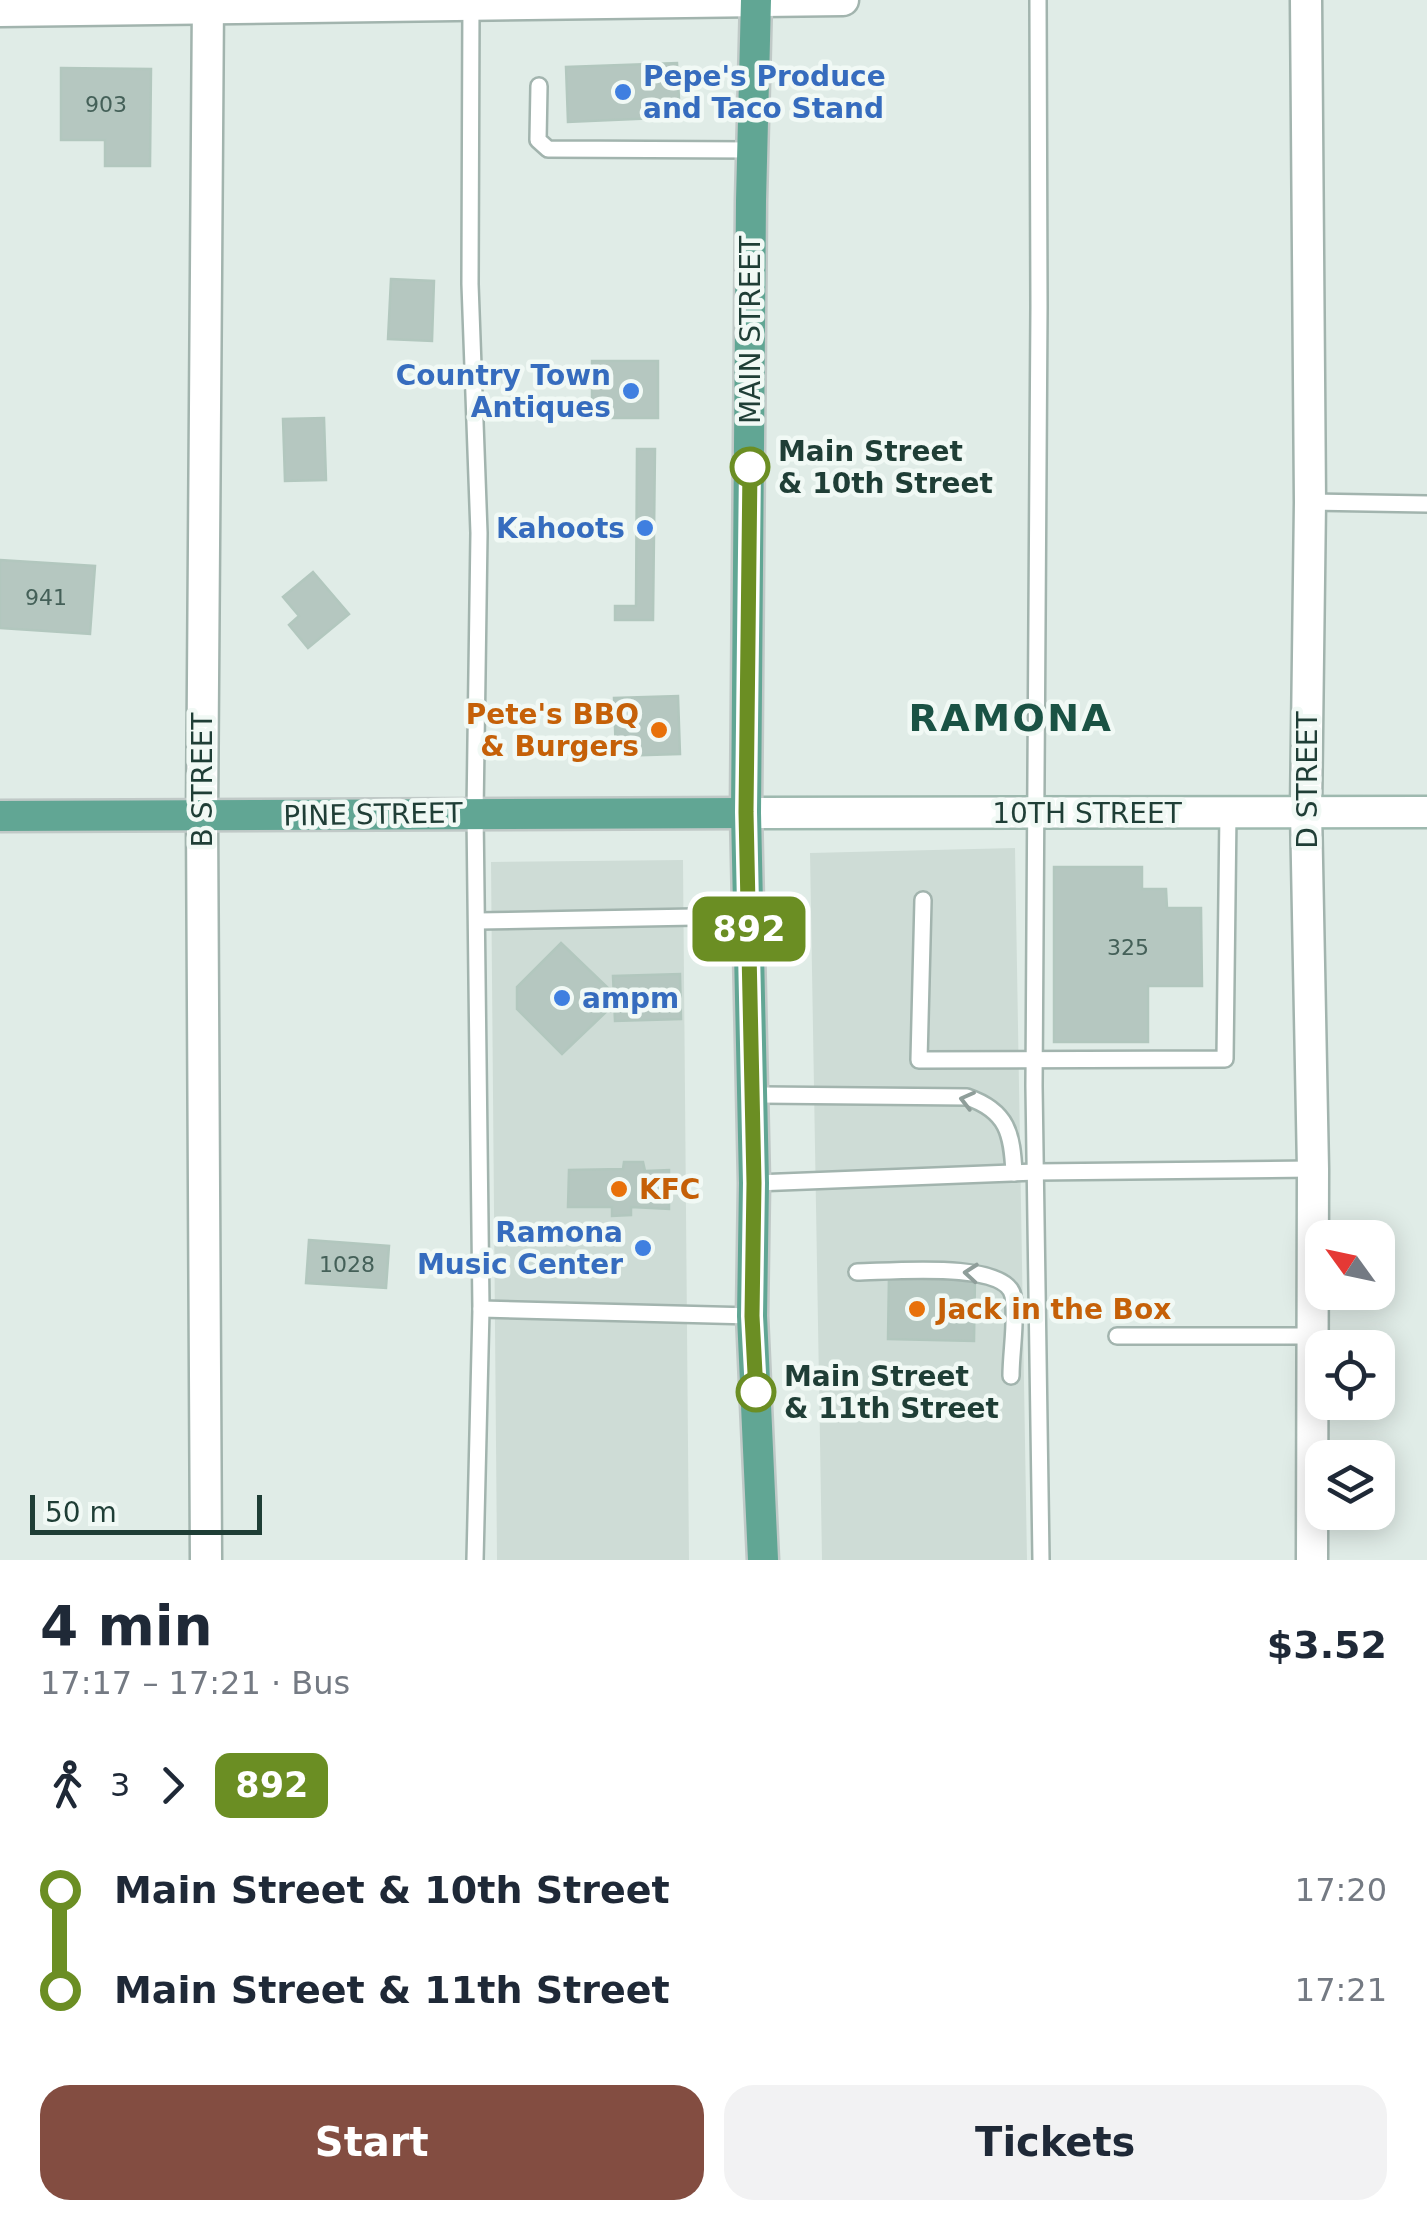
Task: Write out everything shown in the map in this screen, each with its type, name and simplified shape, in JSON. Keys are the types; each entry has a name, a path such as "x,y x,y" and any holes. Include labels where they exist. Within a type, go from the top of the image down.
{"main road":[{"name":"MAIN STREET","path":"756,1 746,812 754,1183 752,1316 762,1560"},
{"name":"PINE STREET","path":"0,816 746,812"}],"street":[{"path":"0,12 208,5 843,0"},
{"name":"D STREET","path":"1306,0 1310,502 1306,811 1314,1169 1313,1330"},
{"name":"B STREET","path":"206,1560 202,817 208,5"},
{"name":"10TH STREET","path":"746,812 1427,812"},
{"name":"D STREET","path":"1312,1560 1313,1420"}],"lane":[{"path":"1038,0 1040,307 1034,1062 1041,1560"},
{"path":"471,2 470,284 479,532 475,813 481,1309 475,1560"},
{"path":"539,86 538,140 548,149 752,150"},
{"path":"1310,502 1427,504"},
{"path":"923,900 919,1060 1224,1058 1228,812"},
{"path":"477,921 748,916"},
{"path":"752,1096 966,1097 992,1110 1004,1122 1012,1139 1014,1173"},
{"path":"754,1183 1036,1172 1314,1169"},
{"path":"856,1272 962,1272 1005,1281 1013,1294 1011,1376"},
{"path":"481,1309 752,1316"},
{"path":"1117,1336 1305,1336"}],"shaded area":[{"path":"1015,848 1027,1560 822,1560 810,853"},
{"path":"683,860 689,1560 497,1560 491,862"}],"building":[{"name":"Pepe's Produce and Taco Stand","path":"677,63 680,117 568,122 566,67"},
{"path":"61,68 151,69 150,166 105,166 105,140 61,140"},
{"path":"391,279 434,281 432,341 388,339"},
{"path":"592,361 658,361 658,418 592,418"},
{"path":"324,418 326,480 285,481 283,419"},
{"name":"Kahoots","path":"637,449 655,449 653,620 615,620 615,606 636,606"},
{"path":"0,560 95,566 90,634 0,628"},
{"path":"313,572 349,614 308,648 289,625 299,616 283,597"},
{"path":"678,696 680,754 616,756 614,698"},
{"path":"1054,867 1142,867 1142,889 1166,889 1167,908 1201,908 1202,986 1148,986 1148,1042 1054,1042"},
{"name":"ampm","path":"561,943 608,988 607,1011 562,1054 517,1009 517,987"},
{"path":"680,974 681,1019 615,1021 613,976"},
{"name":"KFC","path":"624,1162 643,1162 645,1171 669,1170 669,1209 631,1207 631,1215 612,1216 612,1207 568,1207 569,1170 623,1169"},
{"path":"309,1240 389,1246 386,1288 306,1283"},
{"path":"889,1275 975,1277 974,1341 888,1339"}],"bus line":[{"name":"892","path":"750,467 746,812 756,1392"}],"place":[{"name":"Pepe's Produce and Taco Stand","path":"623,92"},
{"name":"Country Town Antiques","path":"631,391"},
{"name":"Main Street & 10th Street","path":"750,467"},
{"name":"Kahoots","path":"645,528"},
{"name":"Pete's BBQ & Burgers","path":"659,730"},
{"name":"ampm","path":"562,998"},
{"name":"KFC","path":"619,1189"},
{"name":"Ramona Music Center","path":"643,1248"},
{"name":"Jack in the Box","path":"917,1309"},
{"name":"Main Street & 11th Street","path":"756,1392"}],"district":[{"name":"RAMONA","path":"1011,718"}]}
